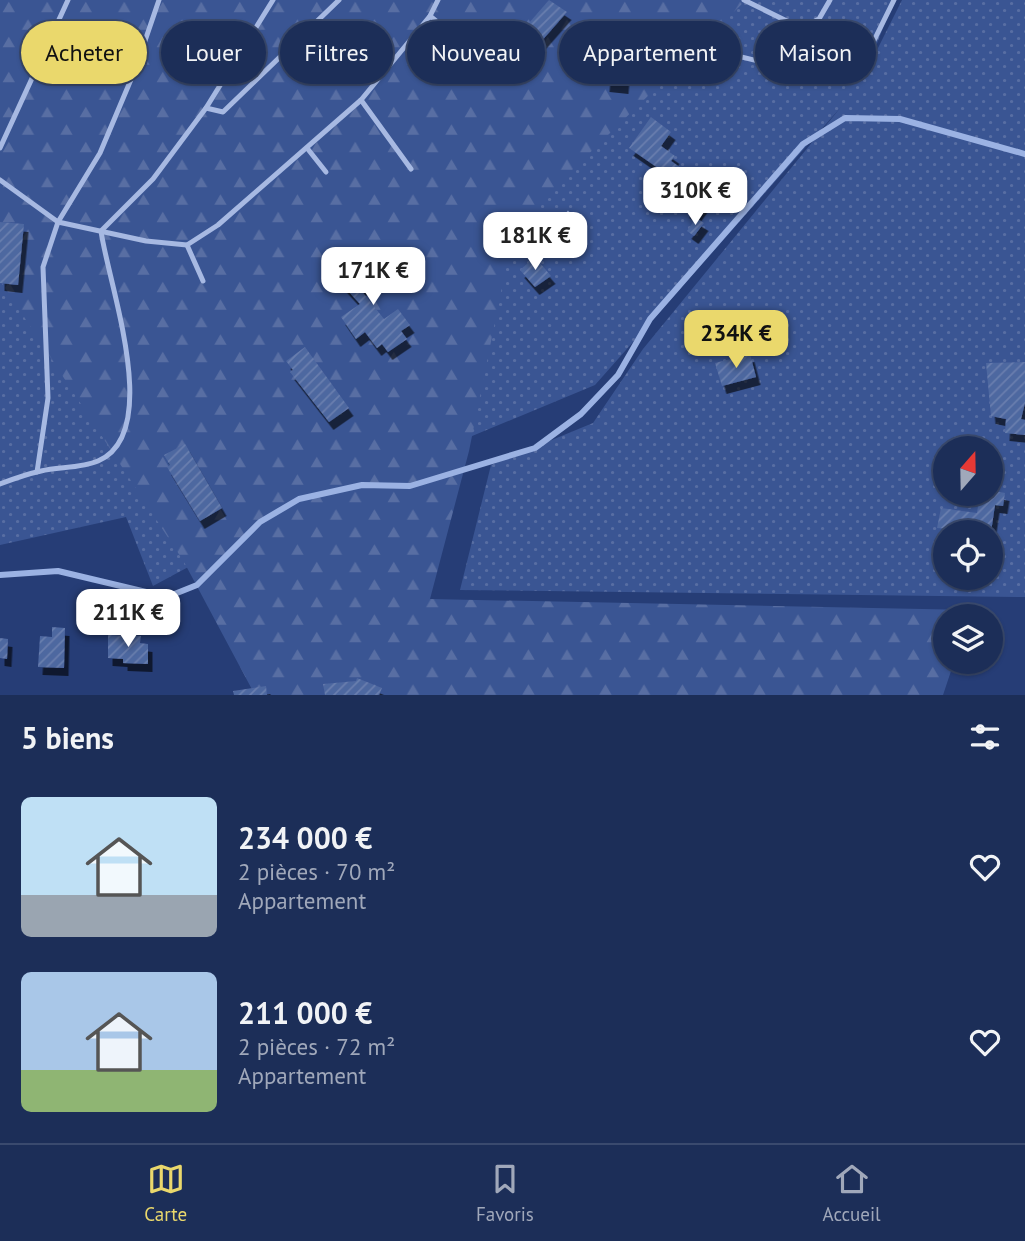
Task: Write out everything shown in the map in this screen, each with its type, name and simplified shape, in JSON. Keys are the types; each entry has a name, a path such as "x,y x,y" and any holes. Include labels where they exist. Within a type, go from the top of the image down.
{"lane":[{"path":"0,148 68,0"},
{"path":"37,472 48,398 43,267 58,222 100,153 135,70 159,0"},
{"path":"101,231 153,179 206,108 273,0"},
{"path":"206,108 223,112 339,0"},
{"path":"0,180 58,222 146,241 187,245 218,225 361,100 430,16 438,0"},
{"path":"744,0 801,28 820,19 830,0"},
{"path":"741,57 835,80 855,79 894,0"},
{"path":"430,16 436,21"},
{"path":"361,100 411,169"},
{"path":"307,148 326,172"},
{"path":"0,484 37,472 99,461 120,445 131,403 124,330 106,267 101,231"},
{"path":"187,245 203,281"}],"green space":[{"path":"0,0 894,0 876,46 876,21 755,21 755,84 876,84 876,52 902,0 1025,0 1025,597 460,590 491,465 593,423 643,349 841,107 595,385 294,510 153,586 126,517 0,545"},
{"path":"0,0 746,0 725,21 559,21 559,84 660,84 514,227 469,451 430,599 933,609 933,674 950,674 943,695 255,695 184,562 0,280"}],"water":[{"path":"568,212 577,221 559,241 549,233"}],"building":[{"path":"549,0 567,12 545,37 545,21 531,21"},
{"path":"651,117 671,132 661,146 675,156 671,161 698,180 704,181 713,191 694,217 685,210 689,203 652,176 658,168 629,148"},
{"path":"534,218 546,224 533,246 513,235 519,224 528,229"},
{"path":"696,218 704,223 694,236 687,231"},
{"path":"0,222 24,224 18,285 0,283"},
{"path":"384,250 395,265 360,289 384,319 398,309 410,325 401,331 407,339 388,352 382,344 377,348 365,332 356,339 341,317 360,304 339,281"},
{"path":"535,257 551,276 535,287 520,270"},
{"path":"305,347 349,408 329,422 290,372 293,370 286,361"},
{"path":"750,354 756,377 722,386 715,363"},
{"path":"1025,362 1025,403 1021,419 1025,420 1025,435 1005,433 1006,419 991,416 986,363"},
{"path":"185,444 222,508 200,521 167,467 170,465 164,455"},
{"path":"978,506 995,506 993,520 939,520 941,508 977,513"},
{"path":"98,602 108,602 107,622 97,621"},
{"path":"52,627 65,628 64,668 38,667 40,636 52,637"},
{"path":"108,635 141,636 140,643 148,644 148,664 123,663 123,659 108,658"},
{"path":"0,638 8,639 7,659 0,658"},
{"path":"357,678 382,688 379,695 325,695 323,684 356,681"},
{"path":"266,686 267,695 234,695 233,691"}],"waterway":[{"path":"0,575 58,571 167,597 197,585 260,522 299,499 362,485 410,486 535,448 581,414 618,375 650,319 803,144 845,118 900,119 1025,154"}]}
